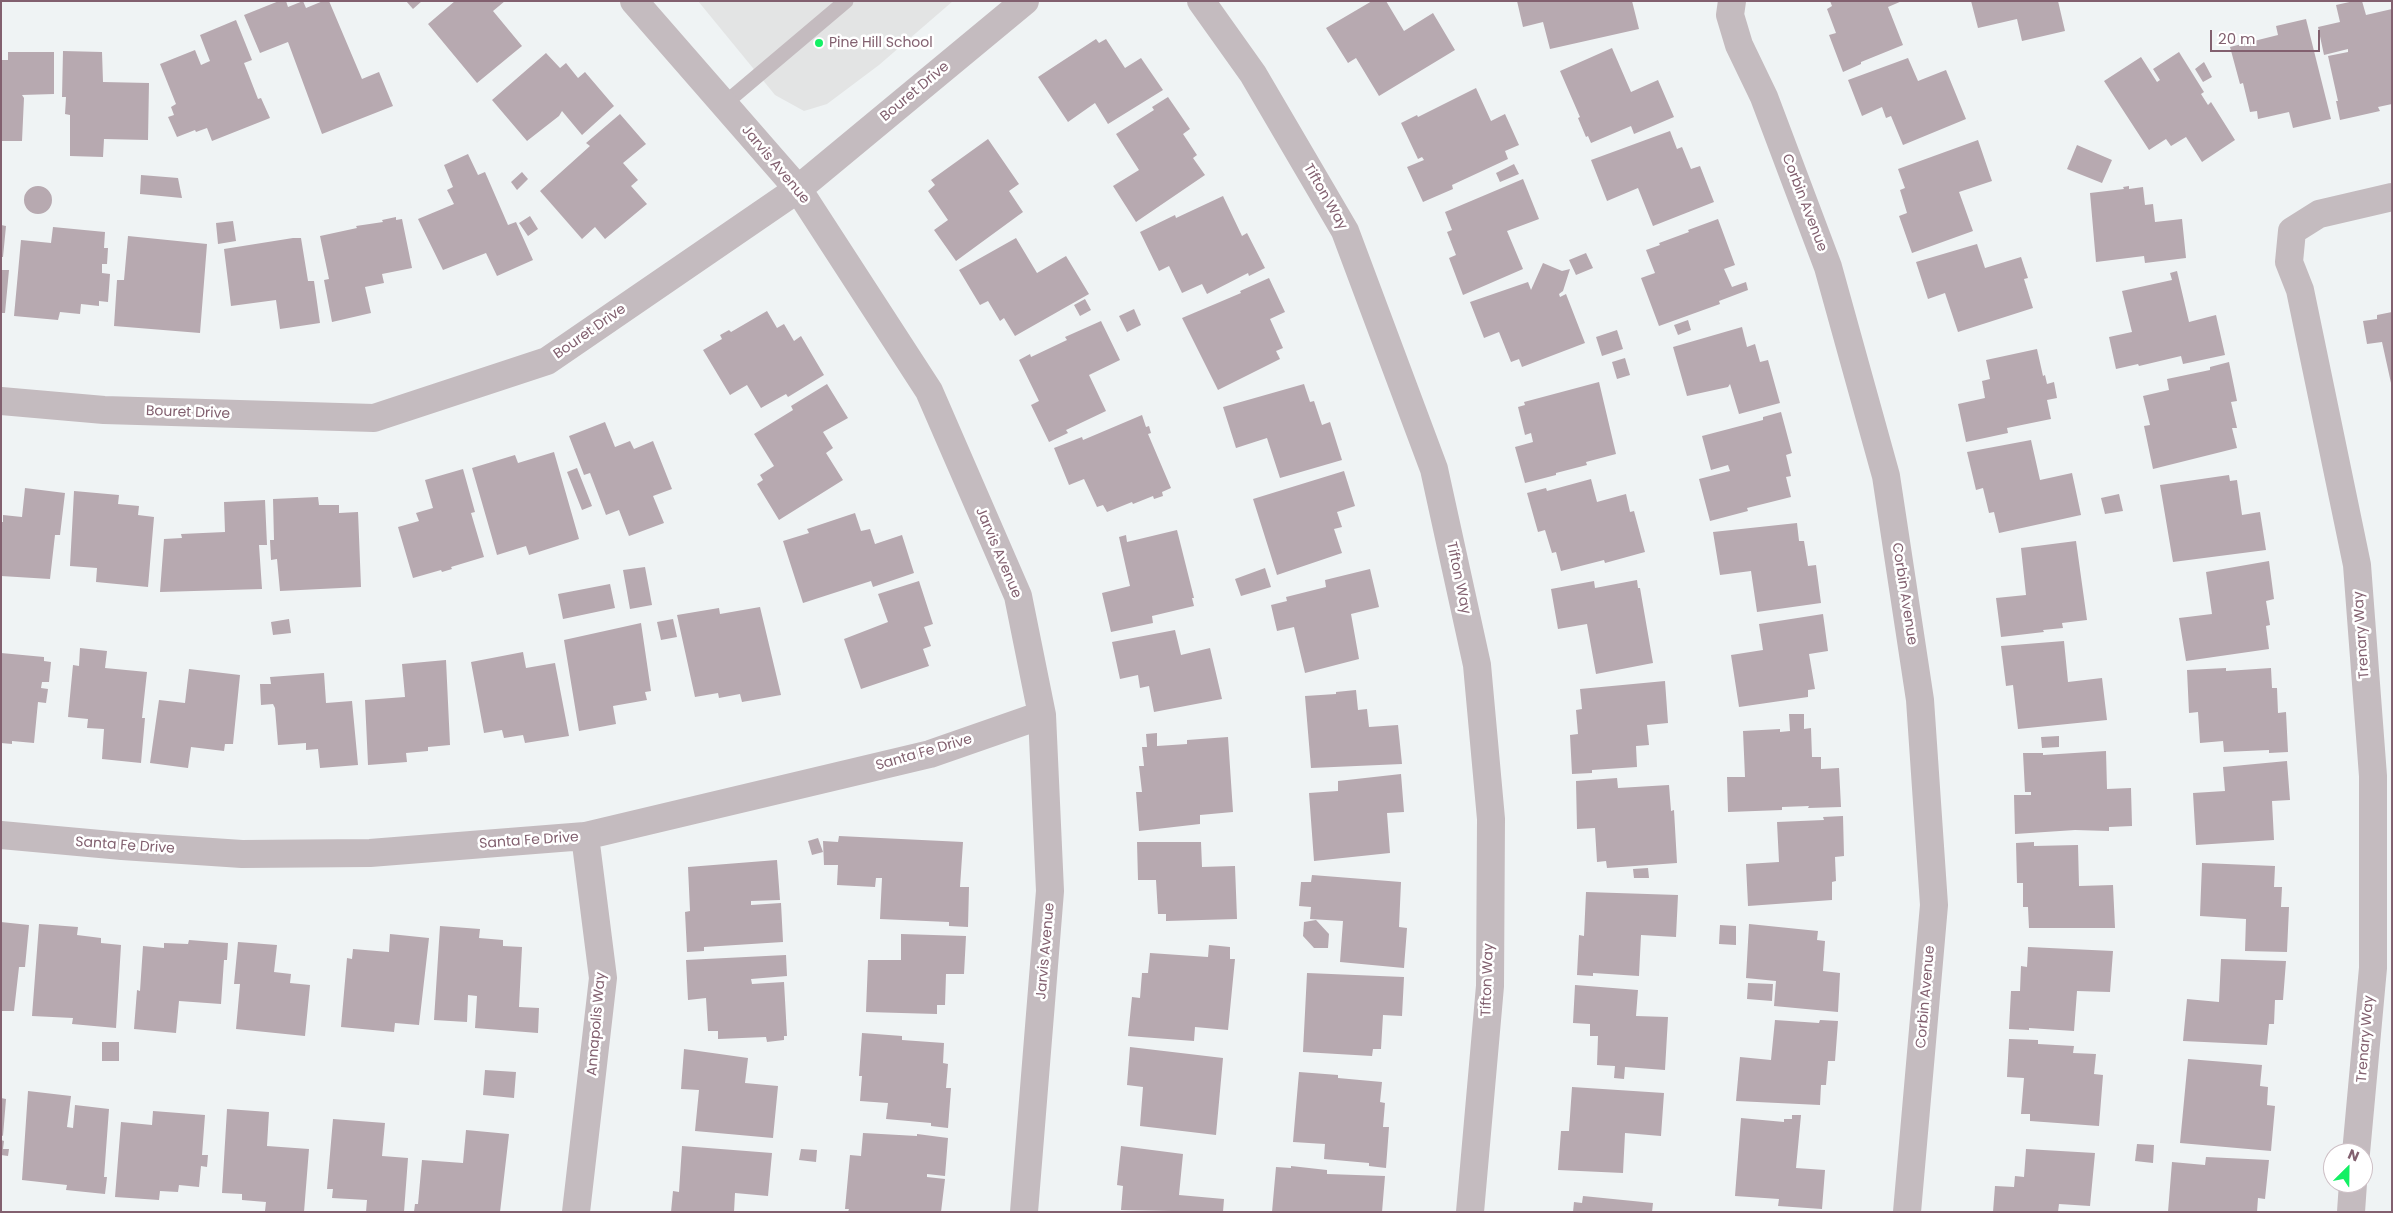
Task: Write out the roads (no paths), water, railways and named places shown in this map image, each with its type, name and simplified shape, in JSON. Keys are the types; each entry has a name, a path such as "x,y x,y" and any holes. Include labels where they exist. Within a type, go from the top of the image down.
{"street":[{"name":"Jarvis Avenue","path":"634,1 798,190 928,391 1018,596 1042,715 1050,891 1024,1212"},
{"name":"Bouret Drive","path":"1,401 104,410 374,418 547,361 798,190 1025,1"},
{"name":"Tifton Way","path":"1201,1 1253,74 1345,231 1436,478 1477,665 1491,819 1490,986 1470,1212"},
{"name":"Corbin Avenue","path":"1732,1 1730,15 1739,45 1764,97 1828,267 1886,476 1920,700 1934,905 1907,1212"},
{"name":"Trenary Way","path":"2357,1143 2373,968 2373,776 2357,565 2300,290 2289,262 2292,231 2319,214 2392,197"},
{"name":"Santa Fe Drive","path":"1,835 242,854 370,853 586,836 930,754 1042,715"},
{"name":"Annapolis Way","path":"576,1212 604,978 586,836"},
{"path":"2351,1212 2352,1193"}],"lane":[{"path":"724,105 846,1"}],"place":[{"name":"Pine Hill School","path":"819,43"}]}
